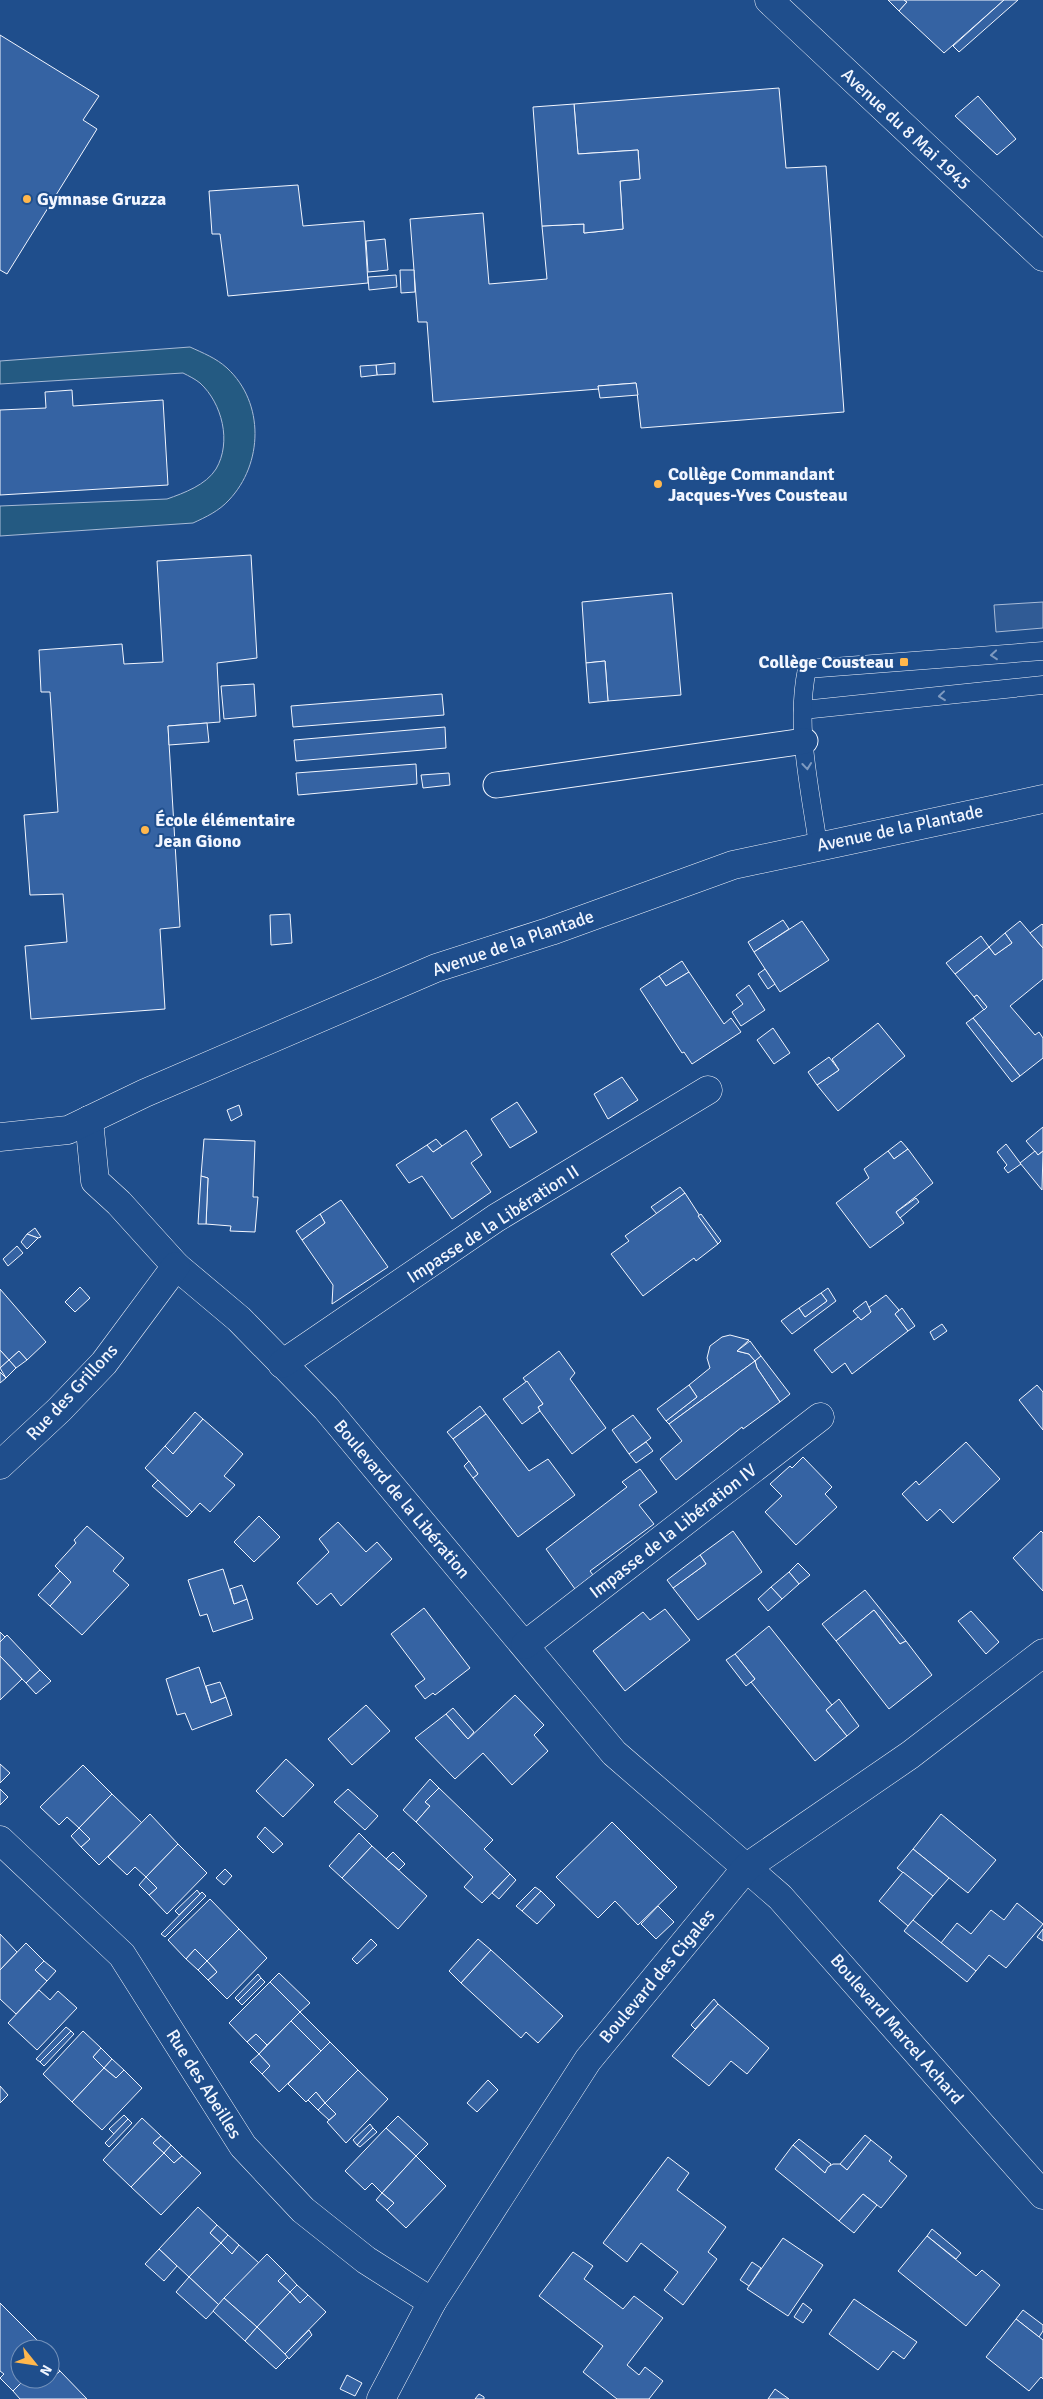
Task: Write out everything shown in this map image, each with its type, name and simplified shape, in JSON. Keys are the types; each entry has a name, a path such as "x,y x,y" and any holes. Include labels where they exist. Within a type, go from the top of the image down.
{"street":[{"name":"Avenue du 8 Mai 1945","path":"769,0 1043,257"},
{"path":"496,785 805,741"},
{"name":"Avenue de la Plantade","path":"0,1137 68,1130 145,1093 436,968 551,931 733,865 818,845 1043,799"},
{"name":"Impasse de la Libération II","path":"282,1364 496,1218 708,1090"},
{"name":"Boulevard de la Libération","path":"89,1120 95,1181 120,1202 176,1266 239,1319 326,1408 525,1644 614,1753 747,1867"},
{"name":"Rue des Grillons","path":"0,1465 59,1410 104,1363 176,1266"},
{"name":"Impasse de la Libération IV","path":"525,1644 820,1417"},
{"name":"Boulevard des Cigales","path":"381,2399 432,2302 588,2060 747,1867 910,1755 1043,1653"},
{"name":"Rue des Abeilles","path":"0,1840 122,1955 243,2146 303,2210 366,2260 432,2302"},
{"name":"Boulevard Marcel Achard","path":"747,1867 780,1897 1043,2195"}],"lane":[{"path":"818,845 805,741 802,695 807,669 1043,651"},
{"path":"803,710 1043,685"}],"shaded area":[{"path":"190,347 223,364 227,368 239,382 248,398 253,416 255,434 253,452 248,469 240,485 225,504 193,523 0,536 0,506 167,499 187,491 207,480 216,469 221,458 224,435 219,412 208,391 183,373 0,384 0,361"},
{"path":"1043,602 1043,628 996,632 994,605"}],"building":[{"path":"888,0 904,0 907,2 899,11"},
{"path":"904,0 1004,0 944,53 899,11 907,2"},
{"path":"1004,0 1018,0 959,52 953,46"},
{"name":"Gymnase Gruzza","path":"0,35 99,96 83,120 97,129 7,274 0,270"},
{"path":"779,88 786,168 826,166 844,412 641,428 636,383 598,386 599,389 433,402 427,322 418,322 410,219 483,213 489,284 547,279 542,226 584,224 584,233 623,229 620,181 640,179 638,150 578,154 574,104"},
{"path":"978,96 1016,139 997,155 955,116"},
{"path":"574,104 578,154 638,150 640,179 620,181 623,229 584,233 584,224 542,226 533,107"},
{"path":"298,185 303,226 364,221 368,283 228,296 220,234 212,234 209,191"},
{"path":"385,239 388,270 368,272 366,241"},
{"path":"400,270 414,270 415,292 401,293"},
{"path":"396,275 397,287 369,290 368,277"},
{"path":"395,363 395,374 377,375 376,365"},
{"path":"376,365 377,375 361,377 360,366"},
{"path":"636,383 638,395 600,398 598,386"},
{"path":"72,390 73,406 163,400 168,485 0,495 0,410 46,408 45,392"},
{"path":"251,555 257,658 217,663 220,722 168,726 180,927 160,929 165,1009 31,1019 25,946 67,942 63,894 30,895 24,815 58,812 50,692 41,692 39,650 122,644 124,664 163,662 157,561"},
{"path":"672,593 681,695 608,701 605,661 586,663 582,602"},
{"path":"605,661 608,701 589,703 586,663"},
{"path":"254,684 256,716 224,719 221,686"},
{"path":"442,694 444,715 293,727 291,706"},
{"path":"207,723 209,742 169,745 168,726"},
{"path":"445,727 446,748 296,761 294,740"},
{"path":"416,764 417,784 298,795 296,773"},
{"path":"449,773 450,785 423,788 421,775"},
{"path":"290,914 292,943 271,945 270,915"},
{"path":"783,920 789,929 754,952 748,942"},
{"path":"802,921 829,960 780,992 754,952"},
{"path":"1020,921 1043,948 1043,979 1010,1006 1035,1035 1039,1032 1043,1038 1043,1058 1020,1076 973,1018 987,1007 977,995 974,997 955,974 989,947 995,955 1012,943 1005,933"},
{"path":"1043,925 1043,948 1030,933"},
{"path":"1005,933 1012,943 995,955 989,947"},
{"path":"981,936 989,947 955,974 946,963"},
{"path":"682,961 689,972 666,986 659,976"},
{"path":"765,969 775,984 768,989 758,974"},
{"path":"689,972 724,1024 731,1018 741,1032 692,1064 684,1052 682,1053 640,989 659,976 666,986"},
{"path":"749,985 765,1010 741,1026 732,1012 743,1004 736,995"},
{"path":"977,995 987,1007 984,1010 974,997"},
{"path":"973,1018 1020,1076 1012,1082 966,1023"},
{"path":"878,1023 905,1056 838,1111 817,1085 839,1070 832,1059"},
{"path":"773,1028 790,1053 774,1064 757,1040"},
{"path":"829,1057 839,1070 817,1085 808,1072"},
{"path":"622,1077 638,1100 608,1119 594,1094"},
{"path":"517,1102 537,1132 510,1148 491,1119"},
{"path":"239,1105 242,1115 231,1121 227,1110"},
{"path":"1043,1127 1043,1151 1038,1155 1026,1141"},
{"path":"466,1130 482,1155 471,1163 491,1192 452,1219 422,1176 409,1183 396,1165 427,1145 433,1152"},
{"path":"204,1139 255,1141 253,1197 258,1197 255,1232 230,1231 231,1226 206,1224 208,1178 201,1176"},
{"path":"436,1139 442,1146 433,1152 427,1145"},
{"path":"901,1141 908,1149 894,1159 888,1151"},
{"path":"1006,1144 1021,1164 1008,1173 1004,1168 1007,1165 997,1152"},
{"path":"908,1149 933,1183 896,1212 904,1223 870,1248 836,1203 869,1178 864,1169 888,1151 894,1159"},
{"path":"1035,1151 1038,1155 1043,1151 1042,1190 1020,1163"},
{"path":"201,1176 208,1178 206,1224 198,1224"},
{"path":"680,1187 685,1193 657,1214 651,1207"},
{"path":"685,1193 718,1244 696,1261 694,1258 643,1296 611,1254 629,1241 625,1236"},
{"path":"916,1198 919,1202 900,1218 896,1212"},
{"path":"341,1200 388,1267 332,1304 333,1285 302,1240 325,1223 320,1214"},
{"path":"320,1214 325,1223 302,1240 296,1231"},
{"path":"701,1214 721,1241 718,1244 698,1216"},
{"path":"35,1228 41,1237 38,1238 27,1234"},
{"path":"27,1234 38,1238 27,1249 21,1242"},
{"path":"17,1246 23,1253 8,1266 3,1259"},
{"path":"80,1287 90,1298 75,1312 65,1302"},
{"path":"828,1288 836,1301 792,1334 781,1321 799,1308 805,1317 827,1301 821,1293"},
{"path":"0,1289 46,1342 27,1360 19,1351 9,1360 0,1350"},
{"path":"821,1293 827,1301 805,1317 799,1308"},
{"path":"886,1295 899,1310 895,1314 908,1331 852,1374 845,1363 832,1373 814,1350 858,1317 861,1320 871,1312 868,1308"},
{"path":"866,1301 871,1312 861,1320 853,1311"},
{"path":"902,1308 915,1326 908,1331 895,1314"},
{"path":"942,1324 947,1331 934,1340 930,1332"},
{"path":"730,1335 749,1340 737,1351 749,1354 755,1361 669,1424 666,1421 697,1397 689,1385 710,1368 707,1358 710,1346 722,1337"},
{"path":"750,1341 761,1356 755,1361 749,1354 737,1351"},
{"path":"0,1350 9,1360 0,1368"},
{"path":"19,1351 27,1360 16,1368 9,1360"},
{"path":"559,1351 575,1373 570,1379 606,1428 572,1454 540,1411 538,1407 543,1404 523,1378"},
{"path":"761,1356 790,1394 780,1402 757,1368 755,1361"},
{"path":"9,1360 16,1368 6,1378 0,1368"},
{"path":"755,1361 757,1368 780,1402 743,1429 742,1427 676,1480 660,1459 682,1441 669,1424"},
{"path":"0,1372 6,1378 0,1383"},
{"path":"527,1381 543,1404 538,1407 540,1411 522,1424 503,1399"},
{"path":"689,1385 697,1397 666,1421 657,1409"},
{"path":"1037,1385 1043,1392 1043,1430 1019,1400"},
{"path":"480,1406 486,1414 453,1439 447,1432"},
{"path":"195,1412 203,1419 173,1454 165,1446"},
{"path":"486,1414 529,1471 548,1459 575,1495 518,1537 473,1478 478,1474 453,1439"},
{"path":"633,1415 651,1438 629,1454 612,1430"},
{"path":"203,1419 243,1454 224,1476 235,1485 210,1512 200,1503 192,1512 145,1468 165,1446 173,1454"},
{"path":"646,1442 653,1451 636,1463 629,1454"},
{"path":"966,1442 1000,1479 953,1523 940,1509 927,1521 902,1494 916,1481 919,1485"},
{"path":"803,1457 832,1487 825,1494 837,1507 796,1545 765,1512 782,1496 770,1484 790,1466 792,1468"},
{"path":"469,1461 478,1474 473,1478 464,1466"},
{"path":"640,1469 657,1492 639,1505 654,1524 590,1571 593,1575 575,1589 546,1549 627,1487 622,1482"},
{"path":"158,1480 192,1512 187,1517 152,1486"},
{"path":"259,1516 280,1537 254,1562 234,1542"},
{"path":"338,1522 366,1552 377,1542 392,1559 341,1606 331,1593 317,1605 297,1583 329,1552 319,1539"},
{"path":"87,1526 124,1558 113,1571 129,1585 82,1635 50,1606 71,1582 55,1566 76,1543 74,1540"},
{"path":"733,1531 762,1572 698,1620 673,1588 706,1564 700,1555"},
{"path":"1041,1531 1043,1533 1043,1591 1013,1558"},
{"path":"700,1555 706,1564 673,1588 667,1580"},
{"path":"798,1563 810,1575 799,1584 789,1572"},
{"path":"223,1569 234,1604 247,1599 253,1619 213,1632 207,1614 200,1616 188,1580"},
{"path":"60,1571 71,1582 50,1606 38,1595"},
{"path":"789,1572 799,1584 782,1599 771,1587"},
{"path":"242,1585 247,1599 234,1604 230,1589"},
{"path":"771,1587 782,1599 768,1611 758,1599"},
{"path":"865,1590 906,1641 900,1644 874,1610 836,1641 822,1624"},
{"path":"424,1608 470,1668 435,1695 433,1693 425,1699 415,1686 425,1679 391,1634"},
{"path":"665,1609 690,1640 625,1691 593,1651 643,1612 650,1620"},
{"path":"874,1610 900,1644 906,1641 932,1675 889,1709 836,1641"},
{"path":"971,1611 999,1642 986,1654 958,1621"},
{"path":"769,1626 832,1705 826,1710 847,1736 815,1761 751,1682 755,1679 735,1654"},
{"path":"0,1632 5,1637 0,1642"},
{"path":"7,1635 40,1670 26,1683 0,1656 0,1642"},
{"path":"735,1654 755,1679 746,1686 726,1660"},
{"path":"0,1656 22,1679 0,1700"},
{"path":"199,1667 211,1703 226,1697 232,1715 192,1730 185,1713 177,1715 166,1679"},
{"path":"40,1670 51,1681 36,1694 26,1683"},
{"path":"220,1682 226,1697 211,1703 206,1686"},
{"path":"515,1695 544,1725 534,1735 548,1751 512,1785 483,1753 455,1779 415,1738 446,1714 468,1739"},
{"path":"839,1699 859,1726 847,1736 826,1710"},
{"path":"366,1705 390,1731 352,1765 328,1739"},
{"path":"453,1708 474,1732 468,1739 446,1714"},
{"path":"286,1759 314,1785 283,1817 256,1791"},
{"path":"0,1764 10,1773 0,1783"},
{"path":"83,1765 112,1794 79,1828 67,1817 59,1825 40,1807"},
{"path":"430,1779 439,1788 425,1802 430,1806 416,1822 403,1810"},
{"path":"439,1788 493,1840 484,1849 510,1874 482,1903 464,1887 473,1877 416,1822 430,1806 425,1802"},
{"path":"0,1789 8,1797 0,1805"},
{"path":"348,1789 378,1816 365,1830 334,1802"},
{"path":"112,1794 142,1823 99,1865 81,1847 90,1839 79,1828"},
{"path":"150,1814 178,1844 146,1877 135,1867 127,1875 108,1857"},
{"path":"941,1814 996,1860 968,1893 913,1849"},
{"path":"612,1822 677,1887 638,1925 615,1901 598,1918 556,1877"},
{"path":"265,1827 283,1844 273,1853 257,1837"},
{"path":"79,1828 90,1839 81,1847 71,1836"},
{"path":"359,1833 372,1846 342,1878 329,1866"},
{"path":"178,1844 207,1873 167,1914 149,1895 157,1888 146,1877"},
{"path":"372,1846 427,1896 398,1929 342,1878"},
{"path":"913,1849 949,1878 933,1896 897,1868"},
{"path":"393,1852 405,1864 399,1870 386,1859"},
{"path":"225,1869 232,1876 224,1885 216,1878"},
{"path":"903,1872 933,1896 908,1926 879,1901"},
{"path":"510,1874 516,1880 499,1899 492,1893"},
{"path":"146,1877 157,1888 149,1895 139,1885"},
{"path":"535,1887 541,1891 522,1911 516,1906"},
{"path":"197,1890 200,1894 179,1915 175,1911"},
{"path":"541,1891 555,1905 537,1924 522,1911"},
{"path":"202,1892 206,1896 165,1937 161,1934"},
{"path":"210,1899 239,1929 207,1961 195,1949 186,1959 168,1940"},
{"path":"1017,1903 1043,1924 1006,1968 989,1955 976,1971 941,1943 957,1923 971,1934 991,1910 1004,1920"},
{"path":"658,1906 674,1922 656,1939 641,1924"},
{"path":"913,1920 976,1971 967,1982 904,1931"},
{"path":"239,1929 267,1958 227,1999 208,1980 217,1972 207,1961"},
{"path":"1043,1929 1043,1941 1037,1937"},
{"path":"0,1934 17,1952 0,1970"},
{"path":"371,1939 377,1945 357,1964 352,1959"},
{"path":"478,1939 491,1950 461,1983 449,1971"},
{"path":"26,1943 44,1961 35,1970 47,1981 16,2014 0,1999 0,1970"},
{"path":"195,1949 207,1961 198,1970 186,1959"},
{"path":"491,1950 563,2016 538,2043 526,2032 521,2038 461,1983"},
{"path":"44,1961 56,1971 47,1981 35,1970"},
{"path":"207,1961 217,1972 208,1980 198,1970"},
{"path":"279,1973 310,2003 300,2012 270,1982"},
{"path":"258,1974 261,1978 238,2001 235,1998"},
{"path":"261,1978 265,1982 242,2005 238,2001"},
{"path":"270,1982 300,2012 267,2045 256,2034 247,2042 229,2023"},
{"path":"39,1990 50,2000 58,1991 77,2008 37,2050 8,2023"},
{"path":"714,1999 718,2004 695,2029 691,2025"},
{"path":"718,2004 769,2048 747,2074 731,2061 709,2086 672,2056"},
{"path":"300,2012 330,2042 321,2051 291,2021"},
{"path":"291,2021 321,2051 279,2092 262,2074 270,2066 259,2054"},
{"path":"66,2027 71,2031 40,2062 36,2059"},
{"path":"71,2031 74,2034 44,2066 40,2062"},
{"path":"83,2031 101,2048 93,2057 104,2068 72,2102 43,2074"},
{"path":"256,2034 267,2045 259,2054 247,2042"},
{"path":"330,2042 358,2070 325,2103 316,2092 306,2102 288,2084"},
{"path":"101,2048 112,2059 104,2068 93,2057"},
{"path":"259,2054 270,2066 262,2074 250,2062"},
{"path":"112,2059 124,2070 116,2078 104,2068"},
{"path":"104,2068 116,2078 124,2070 142,2088 102,2130 72,2102"},
{"path":"358,2070 388,2099 346,2143 327,2122 336,2114 325,2103"},
{"path":"488,2080 498,2090 477,2112 467,2103"},
{"path":"0,2086 8,2095 0,2103"},
{"path":"316,2092 325,2103 318,2110 308,2100"},
{"path":"325,2103 336,2114 329,2120 318,2110"},
{"path":"124,2115 128,2119 114,2134 109,2129"},
{"path":"398,2116 428,2144 416,2156 386,2128"},
{"path":"142,2118 161,2136 153,2143 164,2153 131,2187 103,2160"},
{"path":"128,2119 132,2123 109,2147 105,2143"},
{"path":"370,2124 373,2128 357,2145 353,2140"},
{"path":"373,2128 377,2132 360,2147 357,2145"},
{"path":"386,2128 416,2156 382,2193 372,2183 365,2190 345,2171"},
{"path":"865,2135 871,2140 847,2170 840,2164"},
{"path":"161,2136 171,2145 164,2153 153,2143"},
{"path":"799,2139 831,2164 825,2173 793,2145"},
{"path":"871,2140 892,2157 889,2161 907,2176 881,2208 863,2194 839,2221 775,2169 793,2145 825,2173 828,2167 833,2164 840,2164 847,2170"},
{"path":"171,2145 182,2156 174,2163 164,2153"},
{"path":"164,2153 174,2163 182,2156 201,2173 161,2215 131,2187"},
{"path":"416,2156 446,2186 406,2228 387,2210 394,2203 382,2193"},
{"path":"668,2157 689,2173 677,2190 726,2227 708,2252 717,2259 683,2305 664,2290 678,2272 641,2243 627,2262 603,2243"},
{"path":"382,2193 394,2203 387,2210 376,2200"},
{"path":"863,2194 877,2205 854,2233 839,2221"},
{"path":"198,2207 217,2225 210,2233 221,2243 189,2277 159,2249"},
{"path":"217,2225 228,2235 221,2243 210,2233"},
{"path":"932,2229 961,2253 956,2259 927,2236"},
{"path":"228,2235 239,2245 232,2254 221,2243"},
{"path":"927,2236 976,2276 982,2270 1000,2285 966,2326 898,2271"},
{"path":"783,2238 823,2265 788,2316 747,2289"},
{"path":"221,2243 232,2254 239,2245 259,2263 219,2305 189,2277"},
{"path":"159,2249 177,2266 164,2281 145,2264"},
{"path":"573,2252 593,2266 584,2279 623,2309 634,2296 663,2318 627,2365 639,2375 645,2367 663,2381 649,2399 617,2399 583,2372 603,2346 539,2296"},
{"path":"267,2254 286,2273 278,2281 290,2292 257,2327 224,2298"},
{"path":"752,2262 761,2268 749,2286 740,2280"},
{"path":"286,2273 297,2285 290,2292 278,2281"},
{"path":"189,2277 219,2305 206,2319 176,2292"},
{"path":"297,2285 308,2295 300,2303 290,2292"},
{"path":"290,2292 300,2303 308,2295 326,2312 285,2354 257,2327"},
{"path":"224,2298 257,2327 245,2341 213,2311"},
{"path":"854,2299 917,2342 904,2359 893,2351 878,2370 829,2334"},
{"path":"0,2303 36,2339 10,2339 10,2388 0,2378 4,2374 0,2371"},
{"path":"803,2303 812,2310 803,2323 794,2317"},
{"path":"1023,2310 1043,2325 1043,2331 1039,2337 1016,2319"},
{"path":"1016,2319 1043,2340 1043,2379 1041,2377 1029,2391 986,2357"},
{"path":"257,2327 288,2357 276,2369 245,2341"},
{"path":"309,2330 312,2335 289,2359 285,2354"},
{"path":"60,2371 87,2399 20,2399 13,2391 15,2389 60,2389"},
{"path":"347,2375 362,2383 355,2396 340,2389"},
{"path":"775,2389 789,2399 768,2399"},
{"path":"479,2394 484,2397 484,2399 475,2399"}],"place":[{"name":"Gymnase Gruzza","path":"27,199"},
{"name":"Collège Commandant Jacques-Yves Cousteau","path":"658,484"},
{"name":"Collège Cousteau","path":"904,662"},
{"name":"École élémentaire Jean Giono","path":"145,830"}]}
